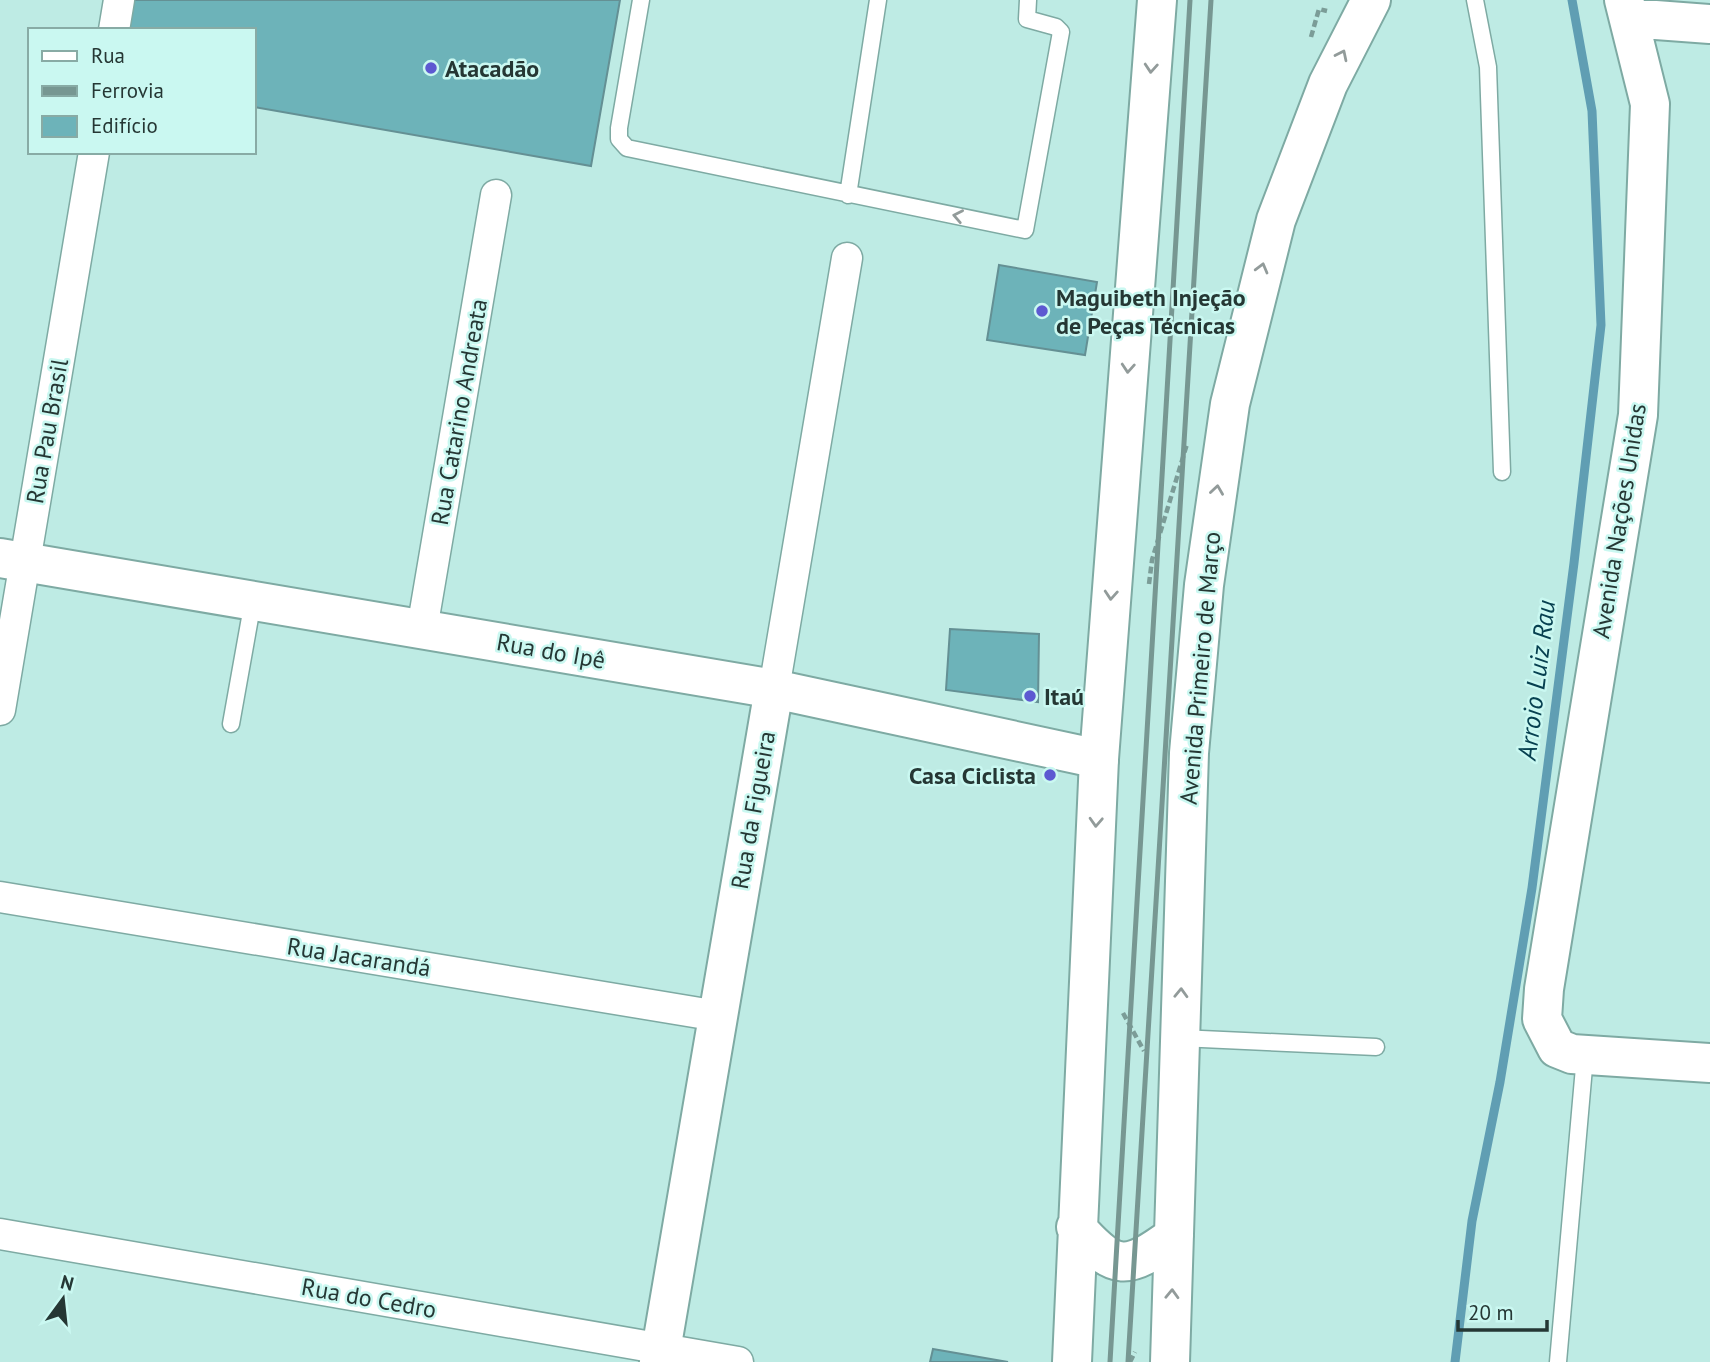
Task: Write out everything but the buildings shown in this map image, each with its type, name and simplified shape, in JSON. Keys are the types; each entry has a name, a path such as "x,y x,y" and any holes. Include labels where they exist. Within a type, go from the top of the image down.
{"street":[{"path":"114,28 119,0"},
{"path":"1072,1362 1099,759 1157,0"},
{"name":"Avenida Primeiro de Março","path":"1170,1362 1189,753 1204,585 1230,404 1262,266 1276,220 1328,84 1371,0"},
{"path":"1627,9 1710,24"},
{"name":"Avenida Nações Unidas","path":"1568,1048 1542,1019 1544,989 1637,415 1650,104 1627,9"},
{"name":"Rua Pau Brasil","path":"0,710 12,560 94,154"},
{"name":"Rua Catarino Andreata","path":"422,629 496,195"},
{"name":"Rua da Figueira","path":"660,1355 847,258"},
{"name":"Rua do Ipê","path":"12,560 774,689 1099,759"},
{"name":"Rua Jacarandá","path":"0,897 718,1016"},
{"path":"1568,1048 1710,1063"},
{"path":"1076,1227 1099,1253 1126,1262 1143,1259 1174,1236"},
{"name":"Rua do Cedro","path":"0,1234 660,1355 738,1362"}],"lane":[{"path":"641,0 619,128 619,139 627,148 1025,230 1061,32 1056,27 1027,19 1028,0"},
{"path":"848,195 878,0"},
{"path":"1475,0 1488,66 1502,472"},
{"path":"231,724 253,601"},
{"path":"1180,1038 1376,1047"},
{"path":"1558,1362 1568,1048"}],"waterway":[{"name":"Arroio Luiz Rau","path":"1455,1362 1472,1221 1500,1082 1532,888 1574,563 1601,325 1592,111 1572,0"}],"railway":[{"path":"1110,1362 1190,0"},
{"path":"1128,1362 1211,0"}],"place":[{"name":"Atacadão","path":"431,68"},
{"name":"Maguibeth Injeção de Peças Técnicas","path":"1042,311"},
{"name":"Itaú","path":"1030,696"},
{"name":"Casa Ciclista","path":"1050,775"}]}
